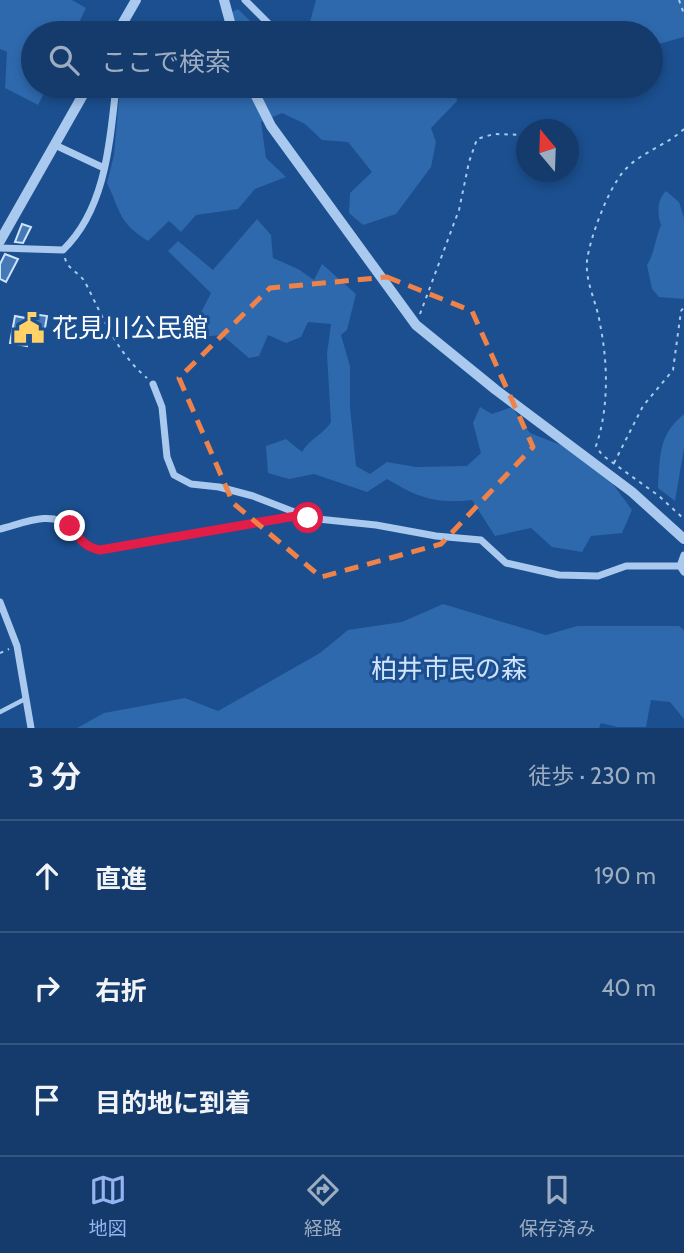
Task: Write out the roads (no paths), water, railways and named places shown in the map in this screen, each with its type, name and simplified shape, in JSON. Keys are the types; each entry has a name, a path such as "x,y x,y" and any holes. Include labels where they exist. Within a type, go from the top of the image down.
{"street":[{"path":"124,21 136,0"},
{"path":"224,0 230,21"},
{"path":"245,0 266,21"},
{"path":"0,242 81,98"},
{"path":"0,248 63,250 76,238 110,153 115,98"},
{"path":"257,98 271,126 416,325 496,390 632,492 684,539"},
{"path":"55,145 104,168"},
{"path":"153,384 162,407 167,457 174,475 191,484 219,487 253,496 308,518 481,540 506,563 559,575 598,576 626,566 682,569 684,555"},
{"path":"0,530 40,519 60,520 70,526 89,548 100,550 302,515"},
{"path":"0,602 18,646 31,728"}],"lane":[{"path":"0,712 25,699"}],"place":[{"name":"花見川公民館","path":"29,328"}],"park label":[{"name":"柏井市民の森","path":"449,669"}]}
